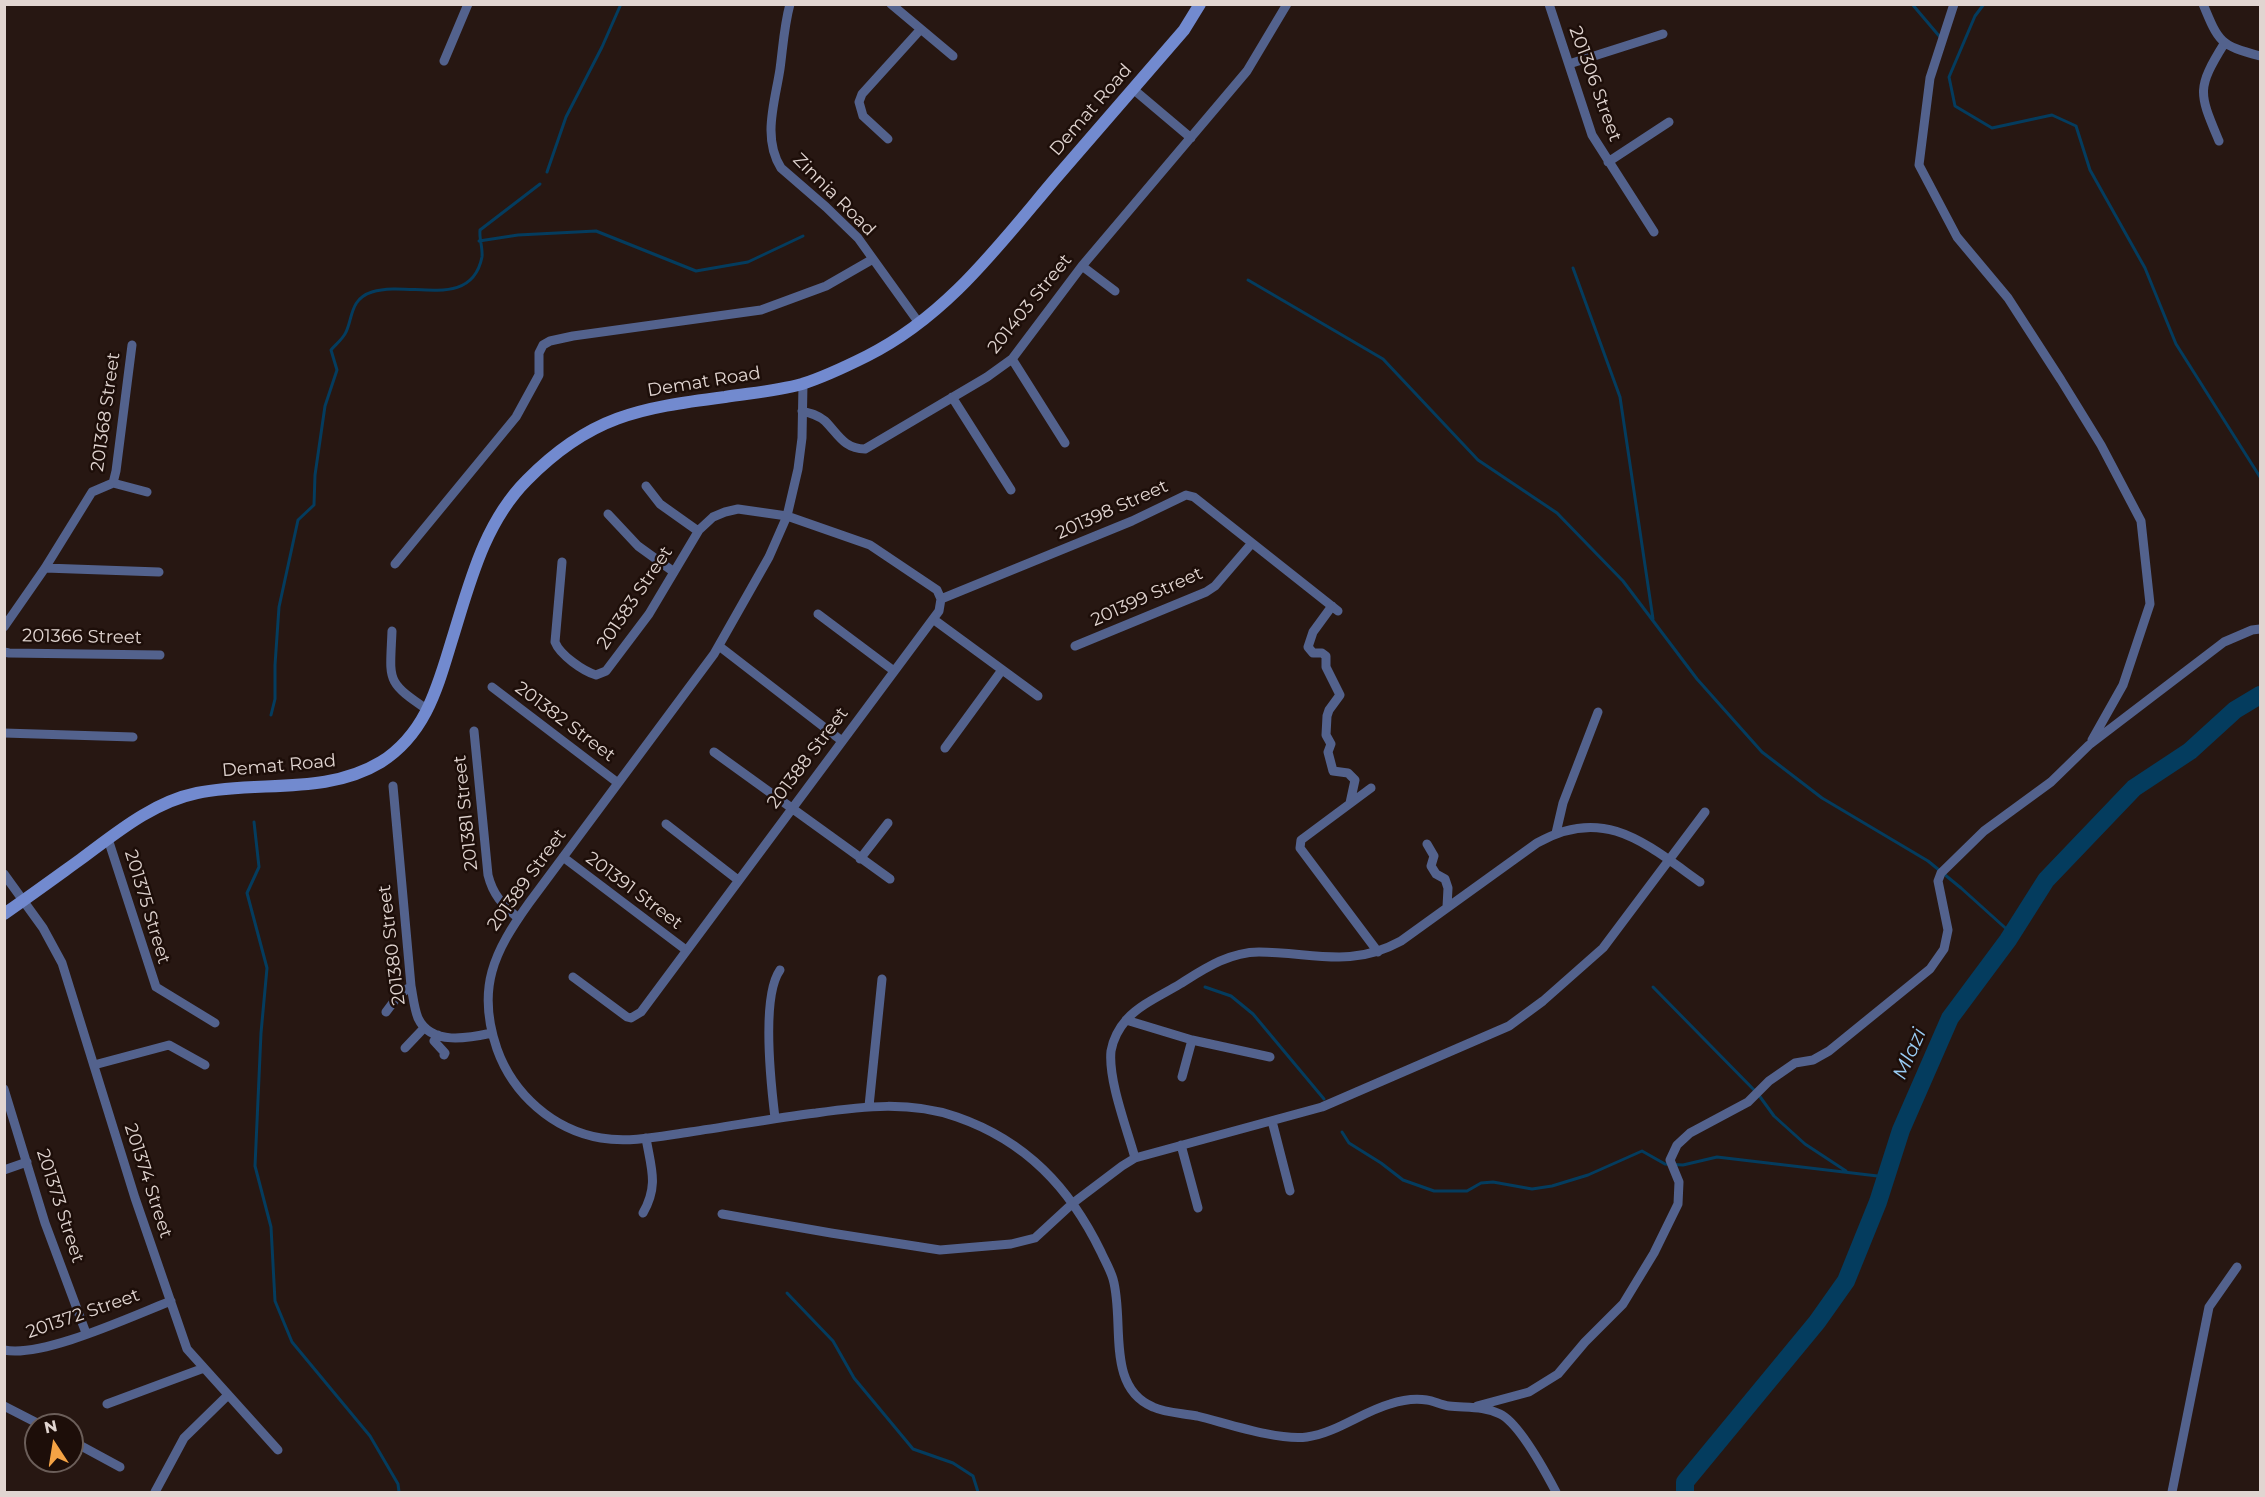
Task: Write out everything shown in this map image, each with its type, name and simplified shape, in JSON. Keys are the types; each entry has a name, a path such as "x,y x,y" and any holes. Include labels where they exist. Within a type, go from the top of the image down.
{"street":[{"path":"444,61 468,4"},
{"name":"Zinnia Road","path":"790,4 772,110 773,151 781,168 858,238 919,323"},
{"path":"891,4 952,56"},
{"name":"Demat Road","path":"4,914 108,839 154,809 177,798 226,788 319,783 361,773 392,754 410,737 428,710 486,540 522,484 547,460 598,425 648,408 803,384 869,355 934,313 979,269 1184,30 1200,4"},
{"name":"201403 Street","path":"802,411 824,420 836,435 851,447 865,449 998,370 1012,359 1082,266 1247,71 1287,4"},
{"name":"201306 Street","path":"1550,4 1592,135 1654,232"},
{"path":"1954,4 1930,78 1919,165 1957,237 2008,298 2061,380 2101,445 2141,521 2150,604 2123,685 2089,745"},
{"path":"2203,4 2213,29 2224,44 2260,56"},
{"path":"888,139 863,116 859,102 862,94 920,30"},
{"path":"1569,64 1663,34"},
{"path":"2218,141 2203,99 2202,89 2208,69 2224,44"},
{"path":"1133,88 1191,138"},
{"path":"1608,162 1669,122"},
{"path":"395,564 516,417 539,375 539,353 543,345 550,341 573,336 761,310 826,286 873,259"},
{"path":"1082,266 1115,291"},
{"name":"201368 Street","path":"113,483 132,345"},
{"path":"1012,359 1065,443"},
{"name":"201389 Street","path":"803,384 801,453 787,516 769,557 719,646 518,918 501,946 490,978 488,1010 492,1033 507,1073 535,1105 552,1119 566,1127 602,1138 646,1138 869,1106 913,1107 937,1111 982,1127 1020,1149 1042,1166 1089,1226 1112,1274 1117,1295 1121,1367 1126,1382 1131,1393 1157,1410 1236,1425 1268,1434 1302,1438 1319,1435 1387,1404 1407,1399 1425,1399 1447,1406 1475,1407"},
{"path":"952,397 1011,490"},
{"path":"4,627 45,568 92,492 113,483 147,492"},
{"path":"646,486 660,504 698,531"},
{"name":"201398 Street","path":"941,599 1132,521 1186,495 1194,497 1335,609 1313,632 1308,647 1313,653 1322,653 1326,656 1326,667 1340,695 1329,710 1326,735 1331,744 1328,752 1333,771 1348,773 1355,780 1350,803"},
{"name":"201383 Street","path":"562,562 555,642 557,648 564,654 596,675 606,671 649,614 698,531 712,517 738,509 787,516"},
{"path":"608,514 638,546 674,572"},
{"path":"787,516 870,545 937,590 941,599"},
{"name":"201399 Street","path":"1075,646 1206,592 1215,586 1252,543"},
{"path":"45,568 159,572"},
{"name":"201388 Street","path":"573,977 631,1018 641,1012 939,611 941,599"},
{"path":"818,614 894,671"},
{"path":"933,619 1038,696"},
{"path":"1475,1407 1529,1392 1558,1374 1585,1342 1623,1304 1654,1253 1678,1204 1679,1182 1670,1160 1677,1145 1690,1133 1748,1102 1768,1081 1795,1063 1813,1060 1829,1051 1930,969 1944,949 1948,930 1938,881 1941,873 1984,831 2051,782 2089,745 2224,642 2260,629"},
{"path":"392,631 391,672 393,681 402,692 428,710"},
{"path":"719,646 842,741"},
{"name":"201366 Street","path":"4,652 160,655"},
{"path":"945,748 1002,670"},
{"name":"201382 Street","path":"492,687 618,783"},
{"path":"1556,833 1563,803 1598,712"},
{"name":"201381 Street","path":"474,730 488,875 498,901 518,918"},
{"path":"4,733 133,738"},
{"path":"714,752 890,879"},
{"name":"201380 Street","path":"393,786 411,986 414,1006 424,1028"},
{"path":"1371,788 1299,843 1300,848 1378,952"},
{"path":"722,1214 949,1250 1011,1244 1035,1238 1073,1203 1136,1158 1338,1101 1514,1023 1543,1001 1603,948 1705,812"},
{"path":"666,824 738,880"},
{"path":"860,859 888,824"},
{"path":"1136,1158 1111,1064 1114,1040 1126,1020 1140,1008 1211,965 1241,954 1257,952 1350,958 1378,952 1401,941 1537,843 1556,833 1587,826 1623,833 1700,882"},
{"name":"201375 Street","path":"108,839 156,987 215,1023"},
{"path":"1427,844 1434,856 1431,866 1436,874 1445,879 1448,888 1447,908"},
{"name":"201391 Street","path":"563,858 686,950"},
{"name":"201374 Street","path":"4,874 43,928 58,954 139,1210 187,1349 278,1450"},
{"path":"775,1118 768,1062 772,984 780,970"},
{"path":"869,1106 882,979"},
{"path":"386,1012 398,996 411,986"},
{"path":"1126,1020 1192,1040 1270,1057"},
{"path":"405,1048 424,1028 438,1035 452,1038 470,1038 492,1033"},
{"path":"438,1035 434,1041 444,1055"},
{"path":"1182,1077 1192,1040"},
{"path":"94,1065 164,1045 174,1046 205,1065"},
{"name":"201373 Street","path":"4,1089 45,1223 86,1333"},
{"path":"1272,1121 1290,1191"},
{"path":"643,1213 653,1192 654,1184 646,1138"},
{"path":"1181,1145 1198,1209"},
{"path":"4,1170 27,1162"},
{"path":"2172,1492 2209,1307 2237,1267"},
{"name":"201372 Street","path":"4,1350 33,1351 171,1301"},
{"path":"107,1404 204,1368"},
{"path":"155,1492 184,1438 228,1395"},
{"path":"4,1406 24,1416"},
{"path":"1475,1407 1496,1412 1509,1420 1522,1436 1556,1492"},
{"path":"84,1448 120,1467"}],"waterway":[{"path":"547,172 566,117 621,4"},
{"path":"1912,4 1940,37"},
{"path":"1984,4 1975,16 1949,77 1955,106 1992,128 2052,115 2076,126 2090,170 2145,268 2176,344 2260,477"},
{"path":"271,715 275,699 279,607 298,520 314,505 315,475 325,406 337,370 331,350 345,335 353,309 365,295 387,289 437,290 452,289 466,284 476,274 482,257 480,230 540,184"},
{"path":"479,241 518,235 596,231 696,271 748,262 803,236"},
{"path":"1573,268 1620,397 1653,619"},
{"path":"1248,280 1383,359 1478,460 1557,513 1623,581 1697,679 1762,752 1822,798 1928,861 2012,934"},
{"name":"Mlazi","path":"1685,1492 1685,1482 1817,1322 1846,1281 1878,1202 1901,1130 1950,1018 2008,940 2046,880 2134,788 2190,751 2235,710 2260,695"},
{"path":"254,822 259,867 247,893 267,968 261,1033 255,1166 271,1227 275,1301 292,1342 370,1436 398,1484 399,1492"},
{"path":"1205,987 1231,996 1253,1014 1324,1099"},
{"path":"1653,987 1758,1094 1774,1116 1805,1144 1846,1171"},
{"path":"1342,1132 1349,1143 1403,1180 1434,1191 1467,1191 1481,1183 1493,1182 1532,1189 1552,1186 1588,1175 1642,1151 1665,1164 1683,1165 1717,1157 1886,1177"},
{"path":"787,1293 833,1341 854,1378 913,1449 953,1463 973,1476 978,1492"}]}
